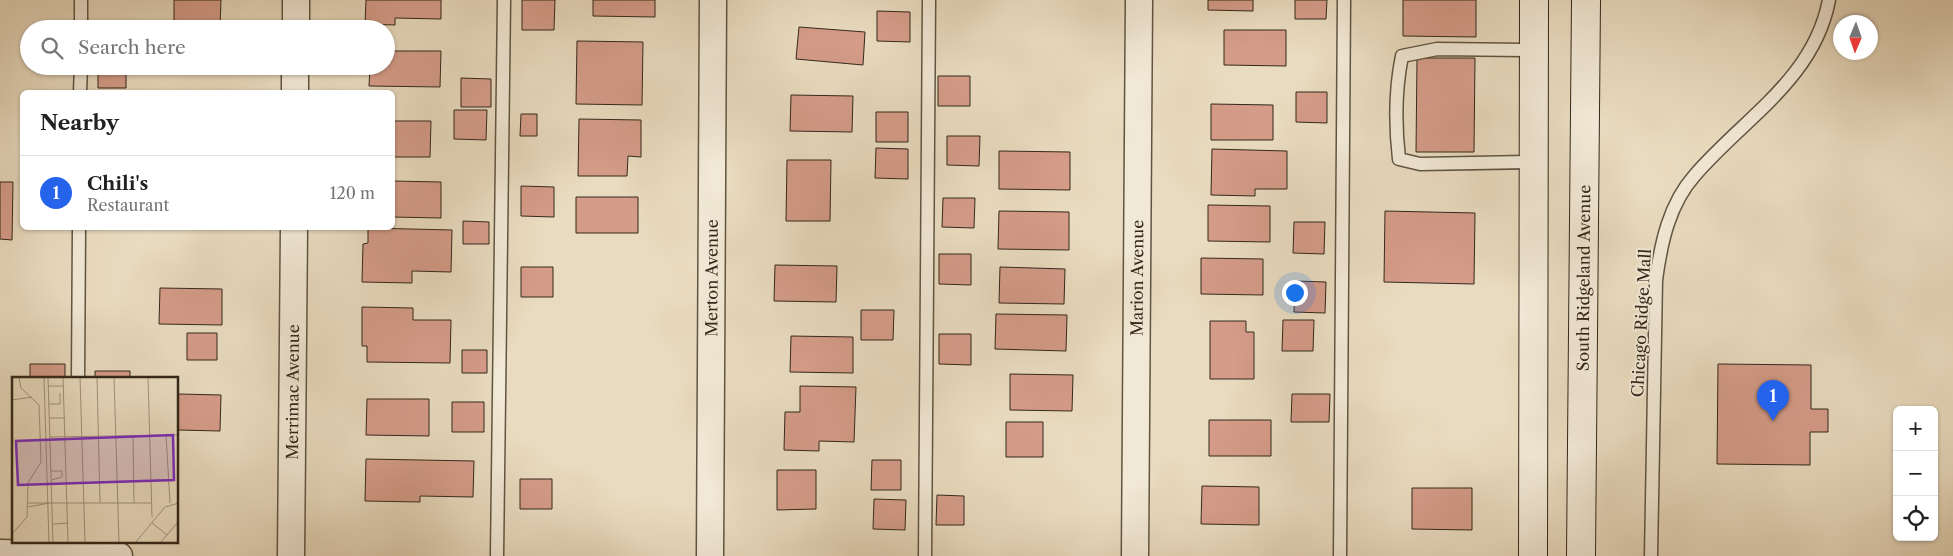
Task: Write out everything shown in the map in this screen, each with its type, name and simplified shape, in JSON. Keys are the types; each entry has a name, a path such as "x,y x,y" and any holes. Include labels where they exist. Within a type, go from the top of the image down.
{"main road":[{"path":"1533,556 1534,0"},
{"name":"South Ridgeland Avenue","path":"1581,556 1586,0"}],"street":[{"path":"296,0 296,20"},
{"name":"Merton Avenue","path":"710,556 713,0"},
{"name":"Marion Avenue","path":"1135,556 1139,0"},
{"path":"295,75 295,90"},
{"name":"Merrimac Avenue","path":"291,556 294,230"},
{"path":"0,553 77,549 119,556"}],"lane":[{"path":"81,0 81,20"},
{"path":"497,556 504,0"},
{"path":"924,556 929,0"},
{"path":"1340,556 1344,0"},
{"name":"Chicago Ridge Mall","path":"1651,556 1656,280 1661,241 1677,202 1694,175 1766,107 1799,68 1816,41 1830,0"},
{"path":"1533,50 1437,48 1402,56 1396,86 1396,136 1399,159 1420,164 1533,162"},
{"path":"80,90 81,75"},
{"path":"78,377 79,230"}],"building":[{"path":"174,0 221,0 220,20 174,20"},
{"path":"366,0 441,0 441,19 395,18 395,20 365,20"},
{"path":"522,0 555,0 554,30 522,30"},
{"path":"593,0 655,0 655,17 593,16"},
{"path":"1208,0 1253,0 1253,11 1208,10"},
{"path":"1295,0 1327,0 1326,19 1295,19"},
{"path":"1403,0 1476,0 1476,37 1403,36"},
{"path":"877,11 910,12 910,42 877,41"},
{"path":"799,27 865,32 863,65 796,59"},
{"path":"1224,30 1286,30 1286,66 1224,65"},
{"path":"577,41 643,42 642,105 576,104"},
{"path":"395,51 441,51 440,87 369,86 370,75 395,75"},
{"path":"1417,58 1475,58 1474,152 1416,152"},
{"path":"98,75 126,75 126,88 98,88"},
{"path":"938,76 970,76 970,106 938,106"},
{"path":"461,78 491,79 491,107 461,107"},
{"path":"1296,92 1327,92 1327,123 1296,122"},
{"path":"791,95 853,96 852,132 790,131"},
{"path":"1211,104 1273,105 1273,140 1211,140"},
{"path":"454,110 487,110 486,140 454,139"},
{"path":"876,112 908,112 908,142 876,142"},
{"path":"521,114 537,114 537,136 520,136"},
{"path":"579,119 641,120 641,157 628,156 627,176 578,176"},
{"path":"395,121 431,121 430,157 395,157"},
{"path":"947,136 980,136 979,166 947,165"},
{"path":"876,148 908,149 908,179 875,178"},
{"path":"1212,149 1287,151 1287,189 1255,189 1255,196 1211,195"},
{"path":"999,151 1070,152 1070,190 999,189"},
{"path":"787,160 831,160 830,221 786,221"},
{"path":"395,181 441,182 441,218 395,217"},
{"path":"0,182 13,182 12,240 0,239"},
{"path":"521,186 554,187 554,217 521,216"},
{"path":"576,197 638,197 638,233 576,233"},
{"path":"943,198 975,198 974,228 942,227"},
{"path":"1208,205 1270,206 1270,242 1208,241"},
{"path":"999,211 1069,212 1069,250 998,249"},
{"path":"1385,211 1475,213 1474,284 1384,282"},
{"path":"463,221 489,222 489,244 463,244"},
{"path":"1294,222 1325,222 1324,254 1293,253"},
{"path":"368,230 452,230 451,272 412,271 412,283 362,282 363,244 368,243"},
{"path":"939,254 971,254 971,285 939,284"},
{"path":"1201,258 1263,259 1263,295 1201,294"},
{"path":"775,265 837,266 836,302 774,301"},
{"path":"521,267 553,267 553,297 521,297"},
{"path":"1000,267 1065,269 1064,304 999,303"},
{"path":"1295,281 1326,282 1325,313 1294,312"},
{"path":"160,288 222,289 222,325 159,324"},
{"path":"362,307 413,308 413,320 451,320 450,363 367,362 367,346 362,346"},
{"path":"861,310 894,310 893,340 861,340"},
{"path":"996,314 1067,315 1066,351 995,349"},
{"path":"1283,320 1314,320 1313,351 1282,351"},
{"path":"1210,321 1246,321 1246,332 1254,332 1254,379 1210,379"},
{"path":"187,333 217,333 217,360 187,360"},
{"path":"939,334 971,334 971,365 939,364"},
{"path":"791,336 853,337 853,373 790,372"},
{"path":"462,350 487,350 487,373 462,373"},
{"path":"30,364 65,364 65,377 30,377"},
{"path":"1718,364 1811,365 1811,409 1828,409 1828,432 1810,432 1810,465 1717,464"},
{"path":"95,371 130,371 130,377 95,377"},
{"path":"1010,374 1073,375 1072,411 1010,410"},
{"path":"800,386 856,387 854,442 819,441 819,451 784,450 785,412 800,412"},
{"path":"179,394 221,395 220,431 179,430"},
{"path":"1292,394 1330,394 1329,422 1291,422"},
{"path":"367,399 429,399 429,436 366,435"},
{"path":"452,402 484,402 484,432 452,432"},
{"path":"1209,420 1271,420 1271,456 1209,456"},
{"path":"1006,422 1043,422 1043,457 1006,457"},
{"path":"366,459 474,461 473,497 420,496 420,502 365,501"},
{"path":"872,460 901,460 901,490 871,490"},
{"path":"777,470 816,470 816,509 777,510"},
{"path":"520,479 552,479 552,509 520,509"},
{"path":"1202,486 1259,487 1259,525 1201,524"},
{"path":"1412,488 1472,488 1472,530 1412,529"},
{"path":"937,495 964,496 964,525 936,525"},
{"path":"874,499 906,500 905,530 873,529"}],"place":[{"name":"Chili's","path":"1773,421"}]}
